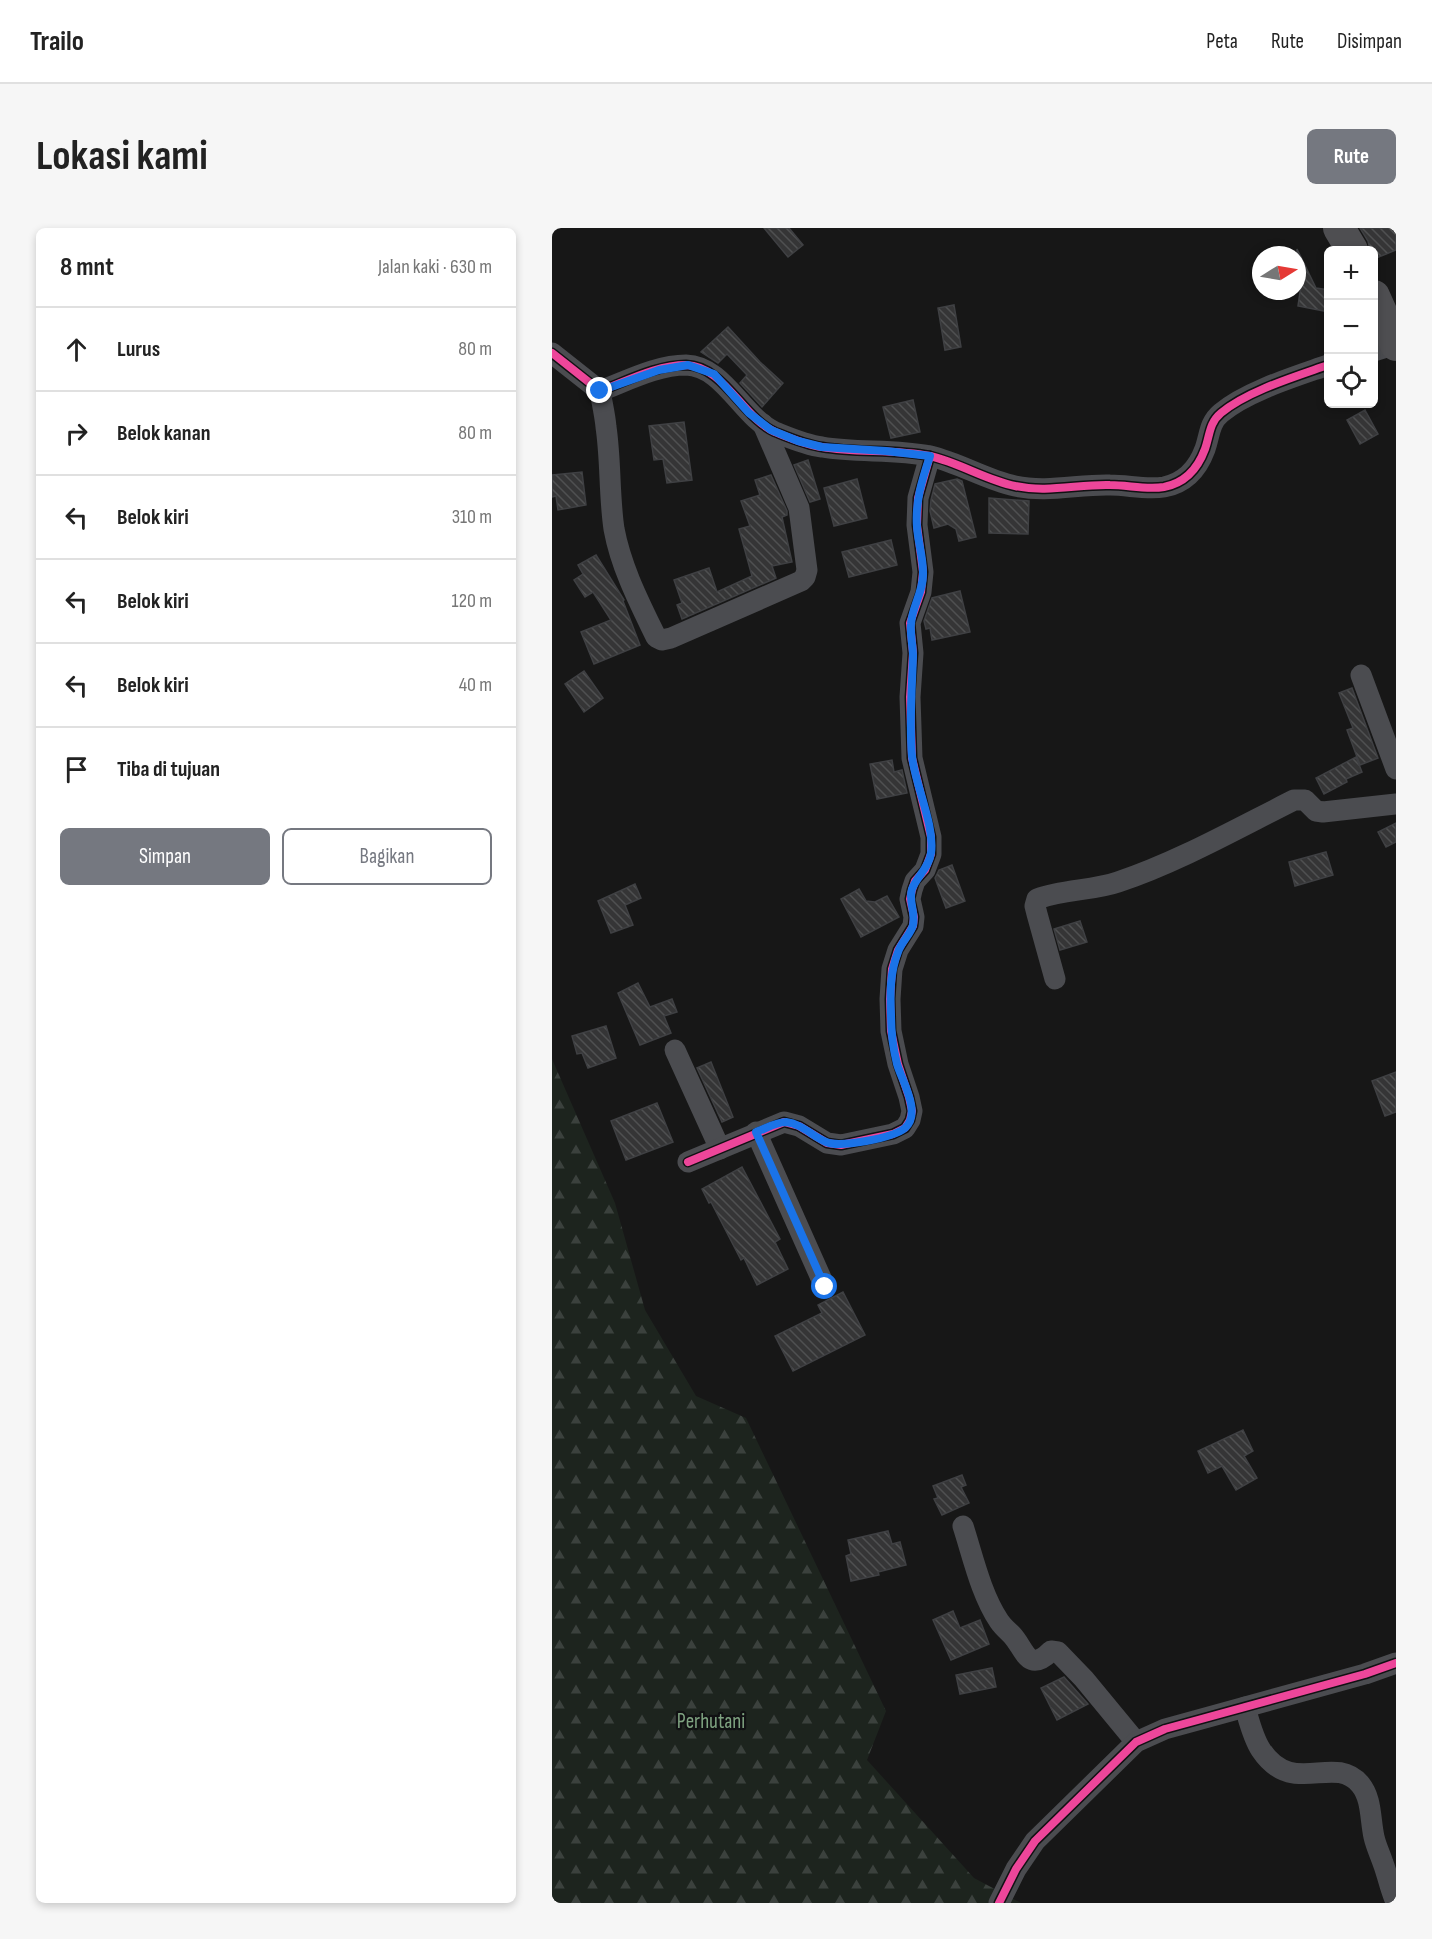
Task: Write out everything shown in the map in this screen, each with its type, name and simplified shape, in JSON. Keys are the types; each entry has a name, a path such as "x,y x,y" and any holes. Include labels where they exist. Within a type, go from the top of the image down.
{"highway":[{"path":"1340,228 1350,246"}],"street":[{"path":"552,353 600,391 607,428 610,493 623,564 656,637 662,640 801,581 805,577 807,570 799,508 763,424"},
{"path":"600,391 659,370 688,365 714,374 749,413 763,424 780,434 822,447 930,456 1017,487 1049,488 1110,484 1143,488 1164,487 1180,482 1195,469 1205,448 1209,428 1220,414 1245,397 1324,367"},
{"path":"688,1162 784,1122 799,1126 827,1143 841,1145 893,1134 905,1128 910,1120 912,1111 891,1031 890,999 892,969 898,950 913,926 914,917 910,899 912,890 915,881 925,870 931,854 931,837 912,758 910,697 913,653 910,623 921,592 923,572 917,525 918,498 930,456"},
{"path":"1361,675 1396,769"},
{"path":"1055,979 1035,906 1037,899 1115,883 1135,876 1294,800 1305,801 1316,811 1323,812 1396,804"},
{"path":"675,1050 720,1149"},
{"path":"756,1132 825,1287"},
{"path":"963,1526 988,1600 998,1619 1023,1652 1032,1660 1039,1660 1051,1651 1058,1652 1084,1679 1136,1742"},
{"path":"999,1903 1016,1869 1035,1841 1136,1742 1165,1729 1365,1674 1396,1663"},
{"path":"1245,1707 1261,1751 1281,1769 1304,1775 1338,1772 1348,1774 1358,1781 1364,1790 1370,1808 1374,1840 1396,1902"}],"green space":[{"name":"Perhutani","path":"552,1059 615,1203 645,1310 696,1396 746,1418 886,1711 867,1760 974,1878 1021,1903 552,1903"}],"building":[{"path":"764,228 789,228 803,245 788,257"},
{"path":"1360,228 1396,228 1396,250 1378,257 1378,246 1369,246"},
{"path":"1306,267 1316,288 1324,289 1324,311 1298,306 1299,300 1306,300"},
{"path":"954,305 961,347 945,350 938,308"},
{"path":"728,327 783,383 762,407 740,383 747,375 727,354 718,363 701,352"},
{"path":"913,400 920,432 891,438 883,407"},
{"path":"1365,410 1378,434 1360,444 1347,420"},
{"path":"684,422 692,480 667,483 663,459 654,460 649,426"},
{"path":"808,460 820,499 810,502 794,465"},
{"path":"582,472 586,505 558,510 556,496 552,497 552,475"},
{"path":"771,475 787,511 787,515 782,517 792,562 772,566 776,578 682,619 677,605 682,603 674,580 709,568 717,592 752,576 739,529 750,526 741,501 760,495 755,480"},
{"path":"857,479 867,518 834,526 824,488"},
{"path":"957,479 962,481 976,537 959,541 956,529 948,524 934,528 930,511 935,484"},
{"path":"989,498 1029,501 1028,534 989,533"},
{"path":"891,540 897,565 849,577 842,552"},
{"path":"596,555 624,600 640,645 594,664 581,632 611,620 593,592 585,597 574,580 583,574 578,565"},
{"path":"960,591 970,632 932,640 930,628 926,629 924,621 932,598"},
{"path":"584,671 603,698 584,712 565,684"},
{"path":"1352,688 1378,758 1360,765 1347,730 1353,728 1339,693"},
{"path":"1356,757 1362,772 1346,779 1347,782 1324,794 1316,778"},
{"path":"892,760 894,772 902,770 907,793 877,799 870,764"},
{"path":"1396,823 1396,842 1386,847 1378,832"},
{"path":"1326,852 1333,875 1295,886 1289,862"},
{"path":"952,865 965,901 946,908 935,878 939,870"},
{"path":"635,884 641,898 625,905 633,925 611,933 598,901"},
{"path":"859,889 866,901 875,902 887,896 899,917 861,937 841,899"},
{"path":"1080,921 1087,942 1060,950 1054,929"},
{"path":"638,983 650,1007 672,999 677,1012 664,1016 671,1033 640,1045 618,993"},
{"path":"606,1026 616,1058 588,1068 582,1053 577,1054 572,1036"},
{"path":"711,1062 733,1117 722,1122 697,1068"},
{"path":"1396,1072 1396,1112 1385,1116 1372,1081"},
{"path":"657,1103 673,1142 626,1160 611,1121"},
{"path":"742,1167 780,1239 775,1242 788,1269 757,1285 744,1258 741,1260 702,1189"},
{"path":"843,1292 865,1335 793,1371 775,1336 822,1313 818,1305"},
{"path":"1243,1430 1253,1451 1244,1456 1257,1478 1236,1490 1222,1466 1208,1473 1198,1451"},
{"path":"962,1475 966,1485 961,1487 969,1503 942,1515 934,1499 938,1498 933,1486"},
{"path":"888,1531 892,1544 900,1542 906,1565 878,1572 879,1575 851,1581 846,1556 851,1554 848,1540"},
{"path":"953,1611 960,1628 980,1620 989,1644 951,1660 933,1620"},
{"path":"992,1668 996,1687 960,1694 956,1675"},
{"path":"1064,1677 1088,1704 1057,1720 1041,1688"}],"cycle path":[{"path":"552,353 600,391 664,368 686,365 699,368 722,383 763,425 798,441 835,449 903,452 930,456 1004,483 1039,489 1098,485 1157,488 1172,485 1190,474 1199,462 1212,425 1221,413 1258,391 1324,366"},
{"path":"688,1162 784,1122 799,1126 827,1143 841,1145 893,1134 905,1128 910,1120 912,1111 891,1031 890,999 892,969 898,950 913,926 914,917 910,899 912,890 915,881 925,870 931,854 931,837 912,758 910,697 913,653 910,623 921,592 923,572 917,525 918,498 930,456"},
{"path":"999,1903 1016,1869 1035,1841 1136,1742 1165,1729 1365,1674 1396,1663"}],"route":[{"path":"600,391 659,370 688,365 714,374 749,413 771,430 798,441 822,447 930,456 918,498 917,525 923,572 921,592 910,623 913,653 910,697 912,758 931,837 931,854 925,870 915,881 912,890 910,899 914,917 913,926 898,950 892,969 890,999 891,1031 912,1111 910,1120 905,1128 893,1134 841,1145 827,1143 799,1126 784,1122 756,1132 825,1287"}]}
